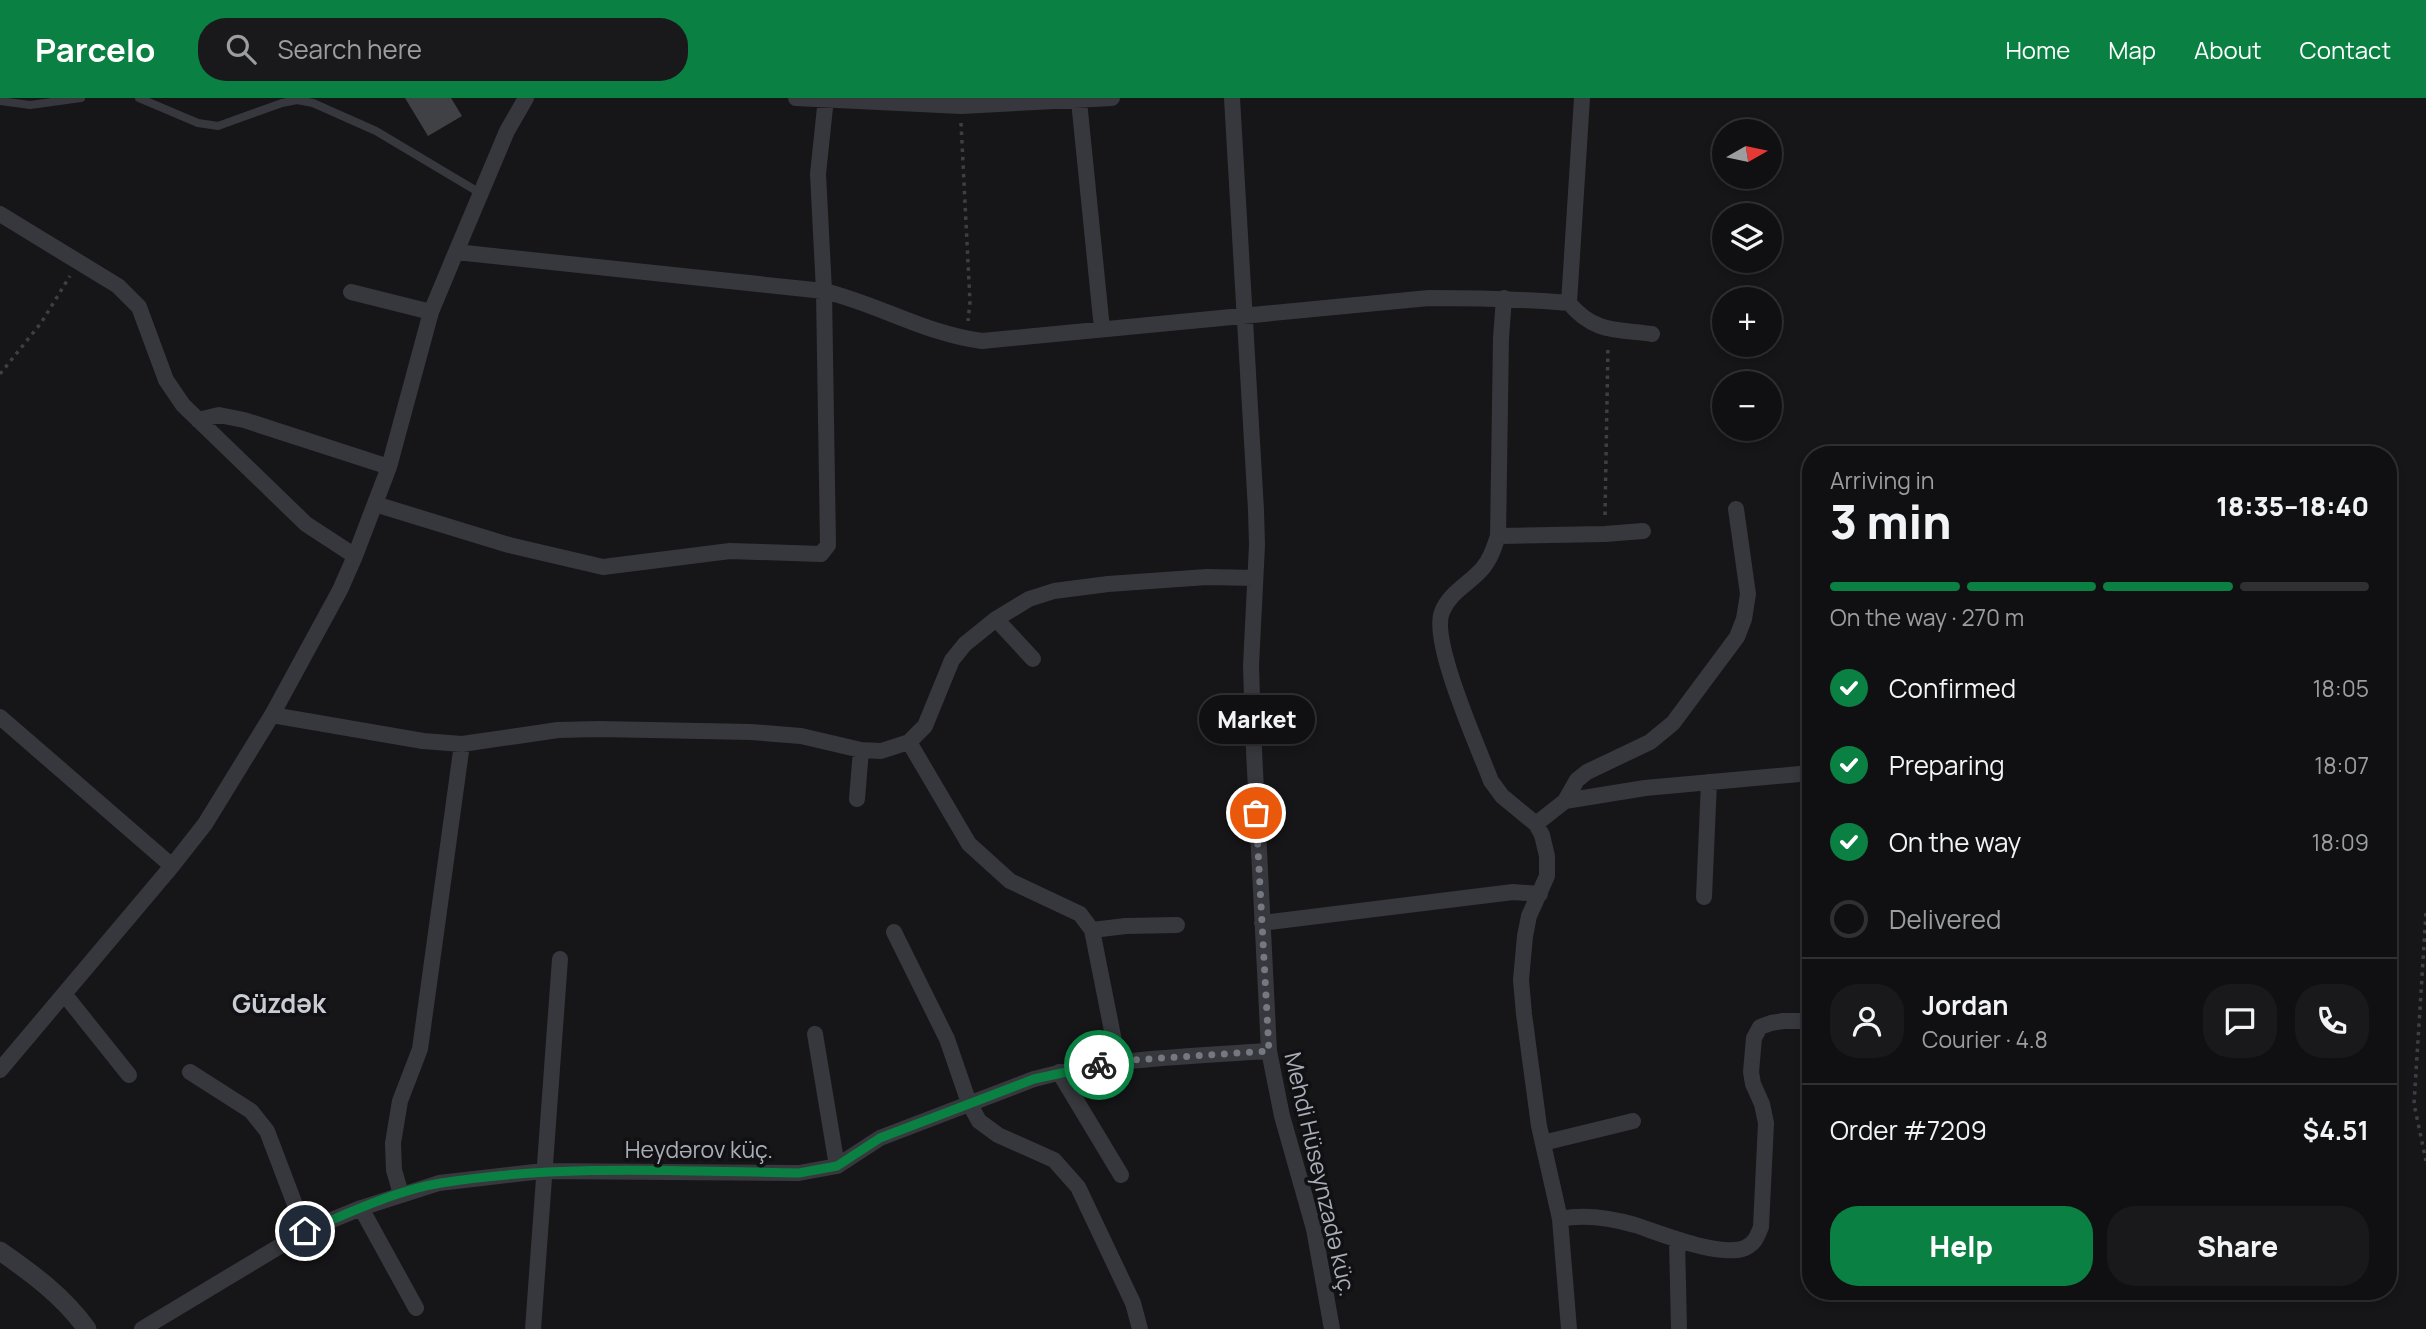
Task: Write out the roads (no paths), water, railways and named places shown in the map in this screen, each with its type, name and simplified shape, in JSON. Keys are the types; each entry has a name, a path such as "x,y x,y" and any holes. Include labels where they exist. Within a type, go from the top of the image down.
{"street":[{"path":"0,1070 172,866 225,793 272,715 340,590 389,467 431,312 506,131 526,98"},
{"path":"796,98 962,102 1079,101 1112,98"},
{"name":"Mehdi Hüseynzadə küç.","path":"1232,98 1256,510 1251,678 1269,1051 1282,1116 1314,1229 1332,1329"},
{"path":"1582,98 1569,303 1581,317 1592,324 1652,334"},
{"path":"375,504 509,545 603,567 730,551 821,554 828,545 824,291 818,174 826,99"},
{"path":"1079,101 1102,329"},
{"path":"0,214 118,286 139,307 166,380 183,405 306,524 355,556"},
{"path":"456,252 824,291 856,299 929,328 966,339 1002,340 1429,299 1504,298 1569,303"},
{"path":"351,292 431,312"},
{"path":"1504,298 1498,536 1493,552 1482,569 1450,598 1441,613 1439,627 1443,651 1491,781 1502,796 1536,824 1547,856 1546,876 1529,916 1521,980 1543,1143 1560,1219 1569,1329"},
{"path":"198,420 219,415 244,420 389,467"},
{"path":"1536,824 1564,801 1577,780 1587,772 1650,742 1673,723 1737,637 1744,619 1748,594 1736,509"},
{"path":"1498,536 1643,531"},
{"path":"272,715 423,741 462,744 558,730 751,732 801,736 862,750 881,751 909,742 925,726 952,660 965,645 996,619 1029,599 1054,591 1108,584 1207,577 1255,578"},
{"path":"996,619 1033,659"},
{"path":"0,717 172,866"},
{"path":"909,742 969,844 1010,881 1080,914 1093,930 1118,1061"},
{"path":"401,1194 394,1170 393,1143 400,1101 420,1049 462,744"},
{"path":"857,799 862,750"},
{"path":"1564,801 1645,788 1802,774"},
{"path":"1704,897 1709,782"},
{"path":"1262,923 1513,892 1540,894"},
{"path":"1093,930 1177,925"},
{"path":"894,932 947,1039 969,1103 979,1121 998,1135 1054,1160 1078,1187 1133,1303 1140,1329"},
{"path":"533,1329 560,960"},
{"path":"65,995 129,1075"},
{"path":"1560,1219 1574,1216 1598,1217 1633,1224 1677,1240 1719,1248 1743,1249 1755,1241 1761,1227 1766,1122 1751,1072 1754,1038 1760,1027 1770,1023 1802,1021"},
{"path":"815,1034 837,1166"},
{"name":"Heydərov küç.","path":"142,1329 305,1231 361,1208 439,1183 543,1171 799,1173 837,1166 880,1138 1059,1072 1118,1061 1269,1051"},
{"path":"190,1072 251,1111 267,1131 305,1231"},
{"path":"1059,1072 1121,1175"},
{"path":"1543,1143 1633,1121"},
{"path":"361,1208 416,1308"},
{"path":"1677,1240 1679,1329"},
{"path":"0,1251 41,1279 68,1304 88,1329"}],"lane":[{"path":"0,101 30,105 81,98"},
{"path":"139,98 198,123 218,126 282,103 297,100 313,103 376,131 480,193"}],"place":[{"name":"Market","path":"1256,813"}],"district":[{"name":"Güzdək","path":"279,1003"}]}
